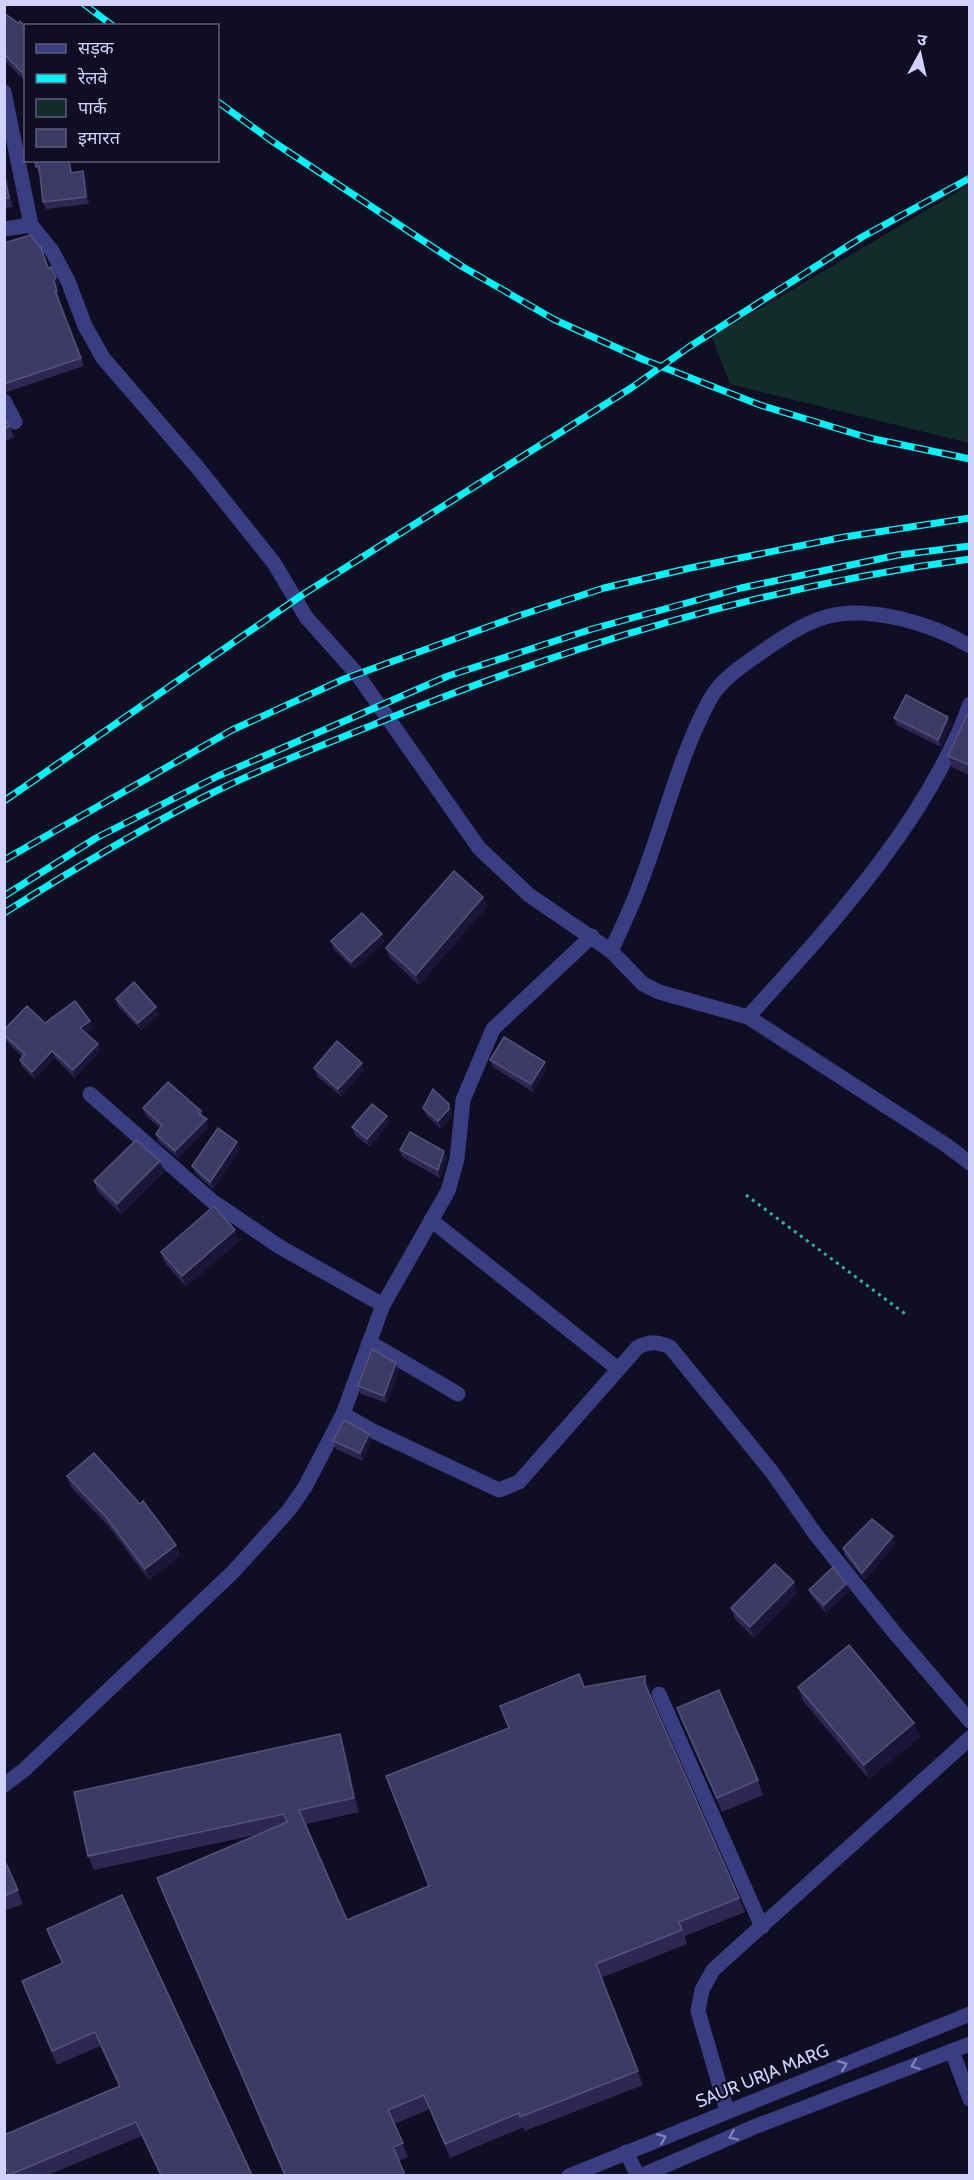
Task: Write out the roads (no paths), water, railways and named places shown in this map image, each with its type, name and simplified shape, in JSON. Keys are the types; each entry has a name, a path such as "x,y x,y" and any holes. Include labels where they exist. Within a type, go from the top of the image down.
{"street":[{"path":"5,97 31,225 52,251 68,281 85,326 103,358 198,468 274,562 306,617 357,674 479,848 529,895 611,951 643,984 659,992 748,1017 946,1145 969,1163"},
{"path":"4,229 31,225"},
{"path":"4,401 15,422"},
{"path":"611,951 636,897 679,766 710,699 737,669 793,630 820,618 850,611 874,613 927,626 969,646"},
{"path":"748,1017 819,938 890,847 945,760 969,704"},
{"path":"4,1785 24,1770 234,1572 263,1540 304,1487 343,1414 383,1305 454,1176 463,1100 493,1029 592,936"},
{"path":"90,1094 212,1201 280,1248 383,1305"},
{"path":"431,1220 618,1369"},
{"path":"369,1342 458,1394"},
{"path":"343,1414 371,1430 499,1490 519,1482 638,1347 647,1342 659,1342 670,1347 772,1472 816,1535 969,1721"},
{"path":"659,1694 762,1927"},
{"path":"727,2111 698,2011 702,1990 713,1970 969,1738"},
{"name":"SAUR URJA MARG","path":"569,2175 969,2014"},
{"path":"627,2152 639,2175 754,2127 969,2044"},
{"path":"952,2051 969,2099"}],"railway":[{"path":"84,4 110,24"},
{"path":"219,103 272,141 463,267 555,320 642,359 760,405 869,438 970,459"},
{"path":"4,801 302,595 631,388 689,347 862,237 970,178"},
{"path":"4,860 232,730 344,679 518,616 604,588 690,568 844,537 970,518"},
{"path":"4,896 96,838 218,776 448,676 592,629 741,588 898,555 970,546"},
{"path":"4,913 106,850 212,793 252,774 448,695 593,644 667,622 816,585 970,559"}]}
